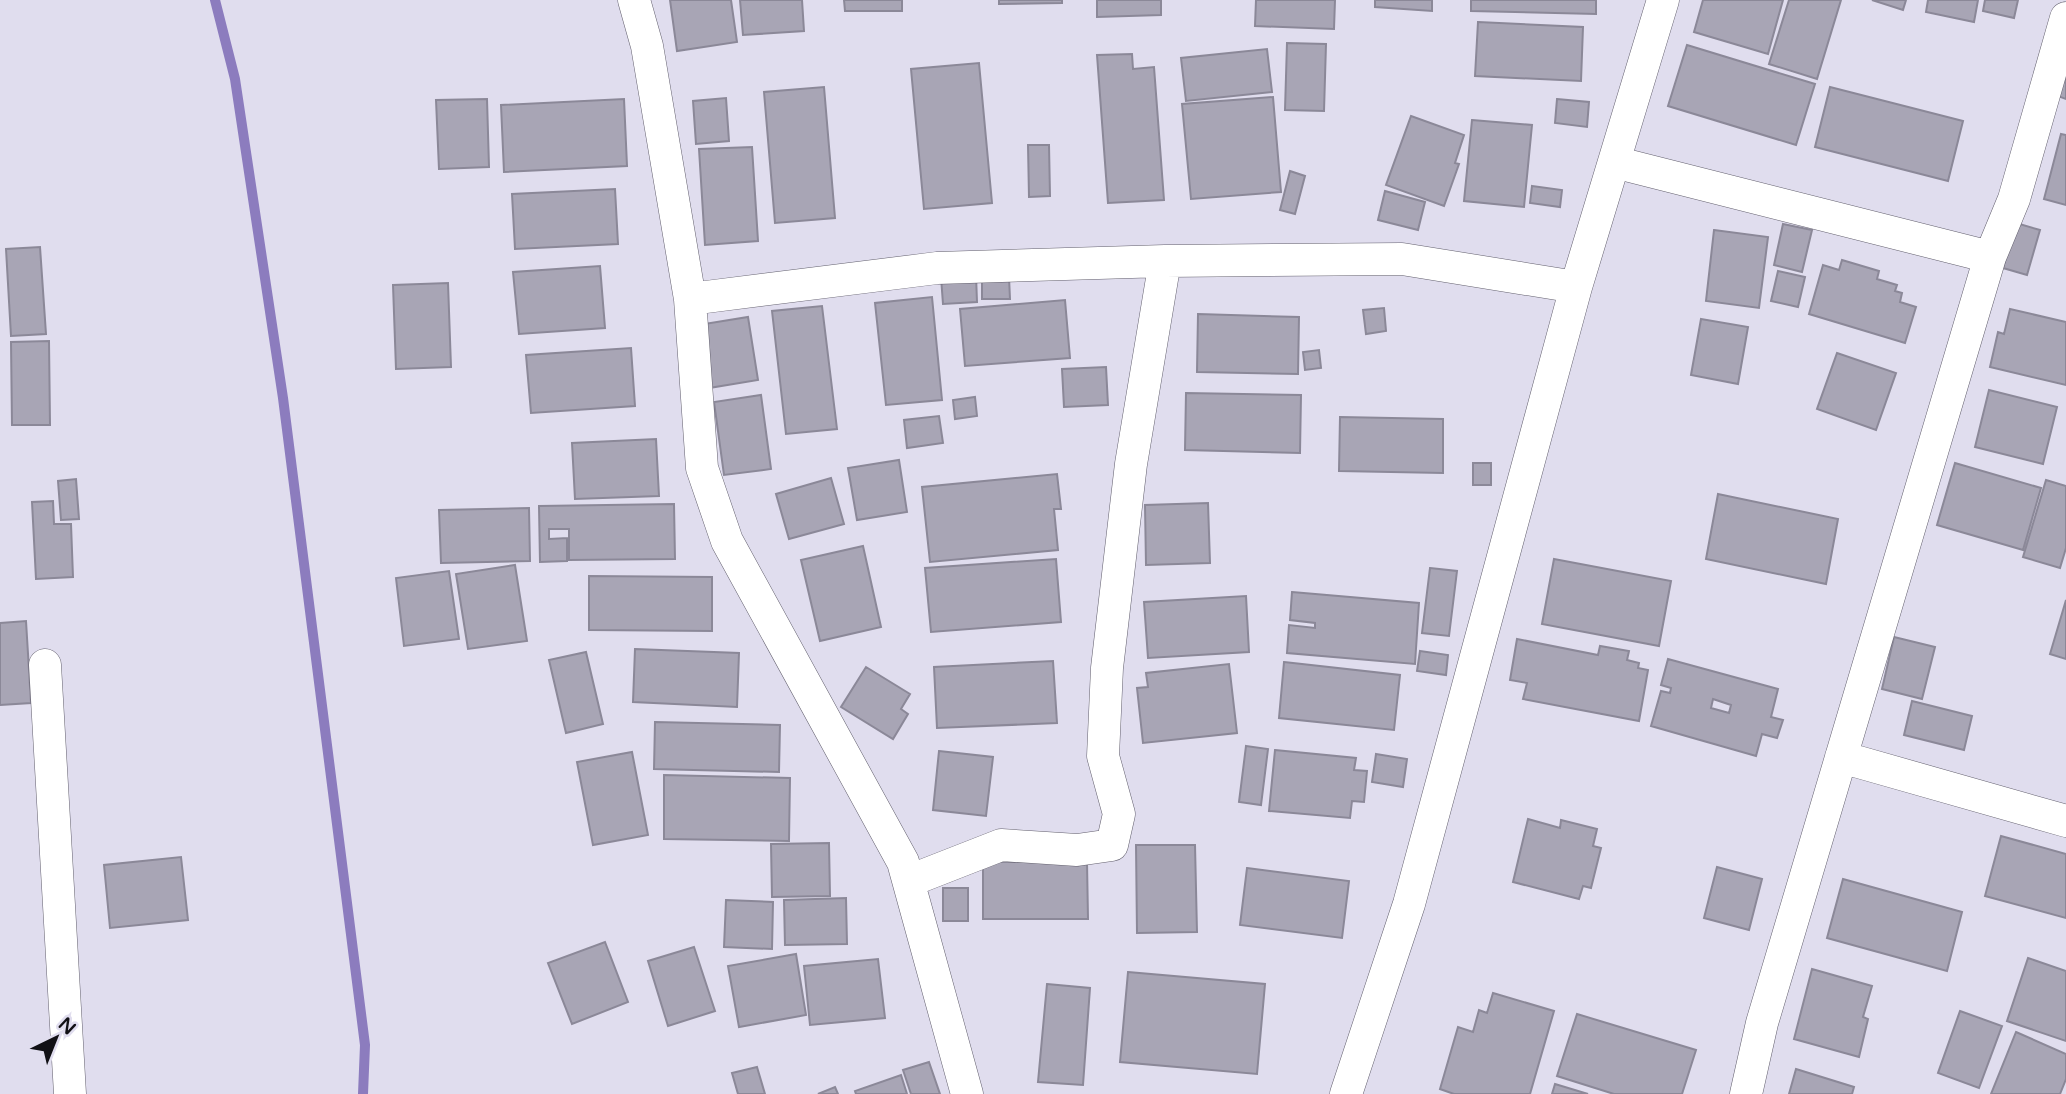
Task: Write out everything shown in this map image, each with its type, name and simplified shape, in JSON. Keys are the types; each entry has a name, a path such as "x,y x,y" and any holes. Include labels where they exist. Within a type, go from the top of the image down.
{"street":[{"path":"634,0 647,46 690,299 702,468 727,541 903,862 967,1094"},
{"path":"1346,1094 1409,904 1576,288 1664,0"},
{"path":"1746,1094 1762,1023 1841,757 1990,257 2014,199 2066,18"},
{"path":"1614,162 1990,257"},
{"path":"690,299 936,268 1165,261 1402,259 1576,288"},
{"path":"909,881 1001,845 1077,849 1112,845 1119,814 1103,756 1107,668 1131,464 1165,261"},
{"path":"45,665 70,1094"},
{"path":"1841,757 2066,821"}],"building":[{"path":"670,0 731,0 737,42 677,51"},
{"path":"740,0 802,0 804,31 743,35"},
{"path":"844,0 902,0 902,11 845,11"},
{"path":"999,0 1062,0 1062,3 999,4"},
{"path":"1097,0 1161,0 1161,15 1097,17"},
{"path":"1256,0 1335,0 1334,29 1255,26"},
{"path":"1375,0 1432,0 1432,11 1375,7"},
{"path":"1471,0 1596,0 1596,14 1471,11"},
{"path":"1703,0 1783,0 1768,54 1694,32"},
{"path":"1789,0 1841,0 1817,79 1769,64"},
{"path":"1872,0 1906,0 1903,10"},
{"path":"1928,0 1978,0 1974,22 1926,12"},
{"path":"1985,0 2018,0 2014,18 1983,11"},
{"path":"1478,22 1583,27 1581,81 1475,76"},
{"path":"1287,43 1326,44 1324,111 1285,110"},
{"path":"1687,45 1815,84 1796,145 1668,106"},
{"path":"1267,49 1272,92 1186,101 1181,58"},
{"path":"2066,50 2066,99 2052,94"},
{"path":"1132,54 1133,69 1154,67 1164,200 1108,203 1097,55"},
{"path":"979,63 992,203 924,209 911,69"},
{"path":"824,87 835,218 775,223 764,92"},
{"path":"1830,87 1963,121 1948,181 1815,147"},
{"path":"1273,97 1281,192 1191,199 1182,104"},
{"path":"726,98 729,141 696,144 693,101"},
{"path":"487,99 489,167 439,169 436,100"},
{"path":"624,99 627,166 504,172 501,105"},
{"path":"1557,99 1589,102 1587,127 1555,123"},
{"path":"1411,116 1464,135 1455,163 1459,164 1444,206 1386,185"},
{"path":"1472,120 1532,125 1524,207 1464,201"},
{"path":"2061,134 2066,135 2066,205 2044,199"},
{"path":"1028,145 1049,145 1050,196 1029,197"},
{"path":"752,147 758,241 705,245 699,149"},
{"path":"1290,171 1305,176 1295,214 1280,210"},
{"path":"1532,186 1562,190 1560,207 1530,203"},
{"path":"615,189 618,244 515,249 512,194"},
{"path":"1385,191 1425,202 1418,230 1378,220"},
{"path":"2016,223 2040,230 2027,275 2003,268"},
{"path":"1783,224 1812,230 1802,272 1774,265"},
{"path":"1714,230 1768,237 1759,308 1706,301"},
{"path":"40,247 46,334 11,336 6,249"},
{"path":"1842,260 1879,271 1877,279 1897,285 1895,291 1902,293 1900,302 1916,307 1905,343 1809,314 1823,265 1839,270"},
{"path":"600,266 605,328 519,334 513,272"},
{"path":"1778,271 1805,277 1798,307 1771,301"},
{"path":"976,275 977,302 943,304 941,277"},
{"path":"982,277 1009,277 1010,299 982,299"},
{"path":"448,283 451,367 396,369 393,285"},
{"path":"932,297 942,400 886,405 875,303"},
{"path":"1065,300 1070,358 965,366 960,309"},
{"path":"822,306 837,429 786,434 772,311"},
{"path":"1384,308 1386,331 1366,334 1363,310"},
{"path":"2010,309 2066,322 2066,385 1990,367 1998,332 2004,334"},
{"path":"1198,314 1299,317 1298,374 1197,372"},
{"path":"748,317 758,380 709,388 698,325"},
{"path":"1701,319 1748,327 1738,384 1691,375"},
{"path":"49,341 50,425 12,425 11,342"},
{"path":"631,348 635,406 531,413 526,355"},
{"path":"1319,350 1321,368 1305,370 1303,352"},
{"path":"1837,353 1896,373 1876,430 1817,409"},
{"path":"1106,367 1108,405 1064,407 1062,369"},
{"path":"1989,390 2057,407 2043,464 1975,447"},
{"path":"1186,393 1301,395 1300,453 1185,450"},
{"path":"761,395 771,469 724,475 714,402"},
{"path":"975,397 977,416 955,419 953,400"},
{"path":"939,416 943,443 907,448 904,420"},
{"path":"1340,417 1443,419 1443,473 1339,471"},
{"path":"656,439 659,496 575,499 572,443"},
{"path":"899,460 907,512 857,520 848,468"},
{"path":"1473,463 1491,463 1491,485 1473,485"},
{"path":"1955,463 2041,488 2023,550 1937,525"},
{"path":"1057,474 1061,509 1054,509 1058,550 930,562 922,487"},
{"path":"831,478 844,524 789,539 776,494"},
{"path":"76,479 79,519 61,520 58,481"},
{"path":"2046,480 2066,486 2066,548 2060,568 2023,557"},
{"path":"1718,494 1838,519 1826,584 1706,559"},
{"path":"53,501 54,524 71,524 73,577 36,579 32,502"},
{"path":"1208,503 1210,563 1146,565 1145,505"},
{"path":"674,504 675,559 569,560 569,529 549,529 549,539 567,538 567,561 540,562 539,506"},
{"path":"529,508 530,561 441,563 439,510"},
{"path":"863,546 881,627 820,641 801,560"},
{"path":"1056,559 1061,622 931,632 925,568"},
{"path":"1554,559 1671,581 1659,646 1542,624"},
{"path":"515,565 527,641 468,649 456,574"},
{"path":"1430,568 1457,571 1449,636 1422,633"},
{"path":"449,571 459,639 404,646 396,578"},
{"path":"589,576 712,577 712,631 589,630"},
{"path":"1292,592 1419,603 1415,664 1287,653 1289,625 1315,628 1315,623 1290,620"},
{"path":"1246,596 1249,652 1148,658 1144,602"},
{"path":"2066,600 2066,659 2050,654"},
{"path":"26,621 31,703 0,705 0,623"},
{"path":"1894,637 1935,647 1922,699 1882,689"},
{"path":"1517,639 1598,655 1600,646 1629,651 1627,660 1639,663 1638,668 1648,670 1639,721 1523,699 1527,683 1510,680"},
{"path":"635,649 739,653 737,707 633,702"},
{"path":"1420,651 1448,655 1446,675 1417,671"},
{"path":"586,652 603,724 566,733 549,660"},
{"path":"1668,659 1778,689 1771,717 1783,720 1777,738 1762,734 1756,756 1651,726 1661,691 1670,693 1671,688 1661,685","holes":["1713,699 1731,705 1729,713 1711,708"]},
{"path":"1053,661 1057,723 937,728 934,667"},
{"path":"1284,662 1400,675 1394,730 1279,718"},
{"path":"1229,664 1237,733 1143,743 1137,688 1148,687 1146,673"},
{"path":"866,667 910,694 901,709 908,714 893,739 841,707"},
{"path":"1912,701 1972,716 1964,750 1904,735"},
{"path":"655,722 780,725 779,772 654,769"},
{"path":"1246,746 1268,749 1261,805 1239,802"},
{"path":"1275,750 1356,758 1354,770 1367,771 1364,802 1352,801 1350,818 1269,811"},
{"path":"939,751 993,757 986,816 933,810"},
{"path":"632,752 648,835 593,845 577,762"},
{"path":"1376,754 1407,759 1403,787 1372,782"},
{"path":"664,775 790,778 789,841 664,839"},
{"path":"1528,819 1560,828 1561,820 1597,829 1593,846 1601,848 1591,888 1583,886 1579,899 1513,882"},
{"path":"2001,836 2066,854 2066,918 1985,896"},
{"path":"829,843 830,896 772,897 771,844"},
{"path":"1136,845 1195,845 1197,932 1137,933"},
{"path":"181,857 188,920 110,928 104,865"},
{"path":"983,862 1087,862 1088,919 983,919"},
{"path":"1717,867 1762,879 1749,930 1704,918"},
{"path":"1247,868 1349,881 1342,938 1240,925"},
{"path":"1843,879 1962,912 1947,971 1827,938"},
{"path":"943,888 968,888 968,921 943,921"},
{"path":"846,898 847,944 785,945 784,900"},
{"path":"726,900 773,902 772,949 724,947"},
{"path":"605,942 628,1002 572,1024 548,963"},
{"path":"694,947 715,1011 668,1026 648,961"},
{"path":"796,954 806,1015 739,1027 728,966"},
{"path":"2028,958 2066,971 2066,1041 2007,1021"},
{"path":"878,959 885,1018 810,1025 804,966"},
{"path":"1812,969 1872,986 1863,1017 1868,1019 1859,1057 1794,1039"},
{"path":"1128,972 1265,984 1257,1074 1120,1062"},
{"path":"1047,984 1090,988 1083,1085 1038,1082"},
{"path":"1493,993 1554,1011 1530,1094 1454,1094 1440,1089 1458,1027 1473,1032 1479,1010 1487,1013"},
{"path":"1960,1011 2002,1026 1979,1088 1938,1073"},
{"path":"1577,1014 1696,1050 1682,1094 1614,1094 1557,1076"},
{"path":"2016,1032 2066,1054 2066,1079 2060,1094 1991,1094"},
{"path":"929,1062 940,1094 911,1094 903,1070"},
{"path":"757,1067 765,1094 738,1094 732,1073"},
{"path":"1796,1069 1854,1087 1852,1094 1789,1094"},
{"path":"901,1075 907,1094 856,1094 855,1091"},
{"path":"1555,1084 1588,1094 1552,1094"},
{"path":"835,1087 838,1094 818,1094"}],"waterway":[{"path":"215,0 235,79 283,398 365,1045 363,1094"}]}
